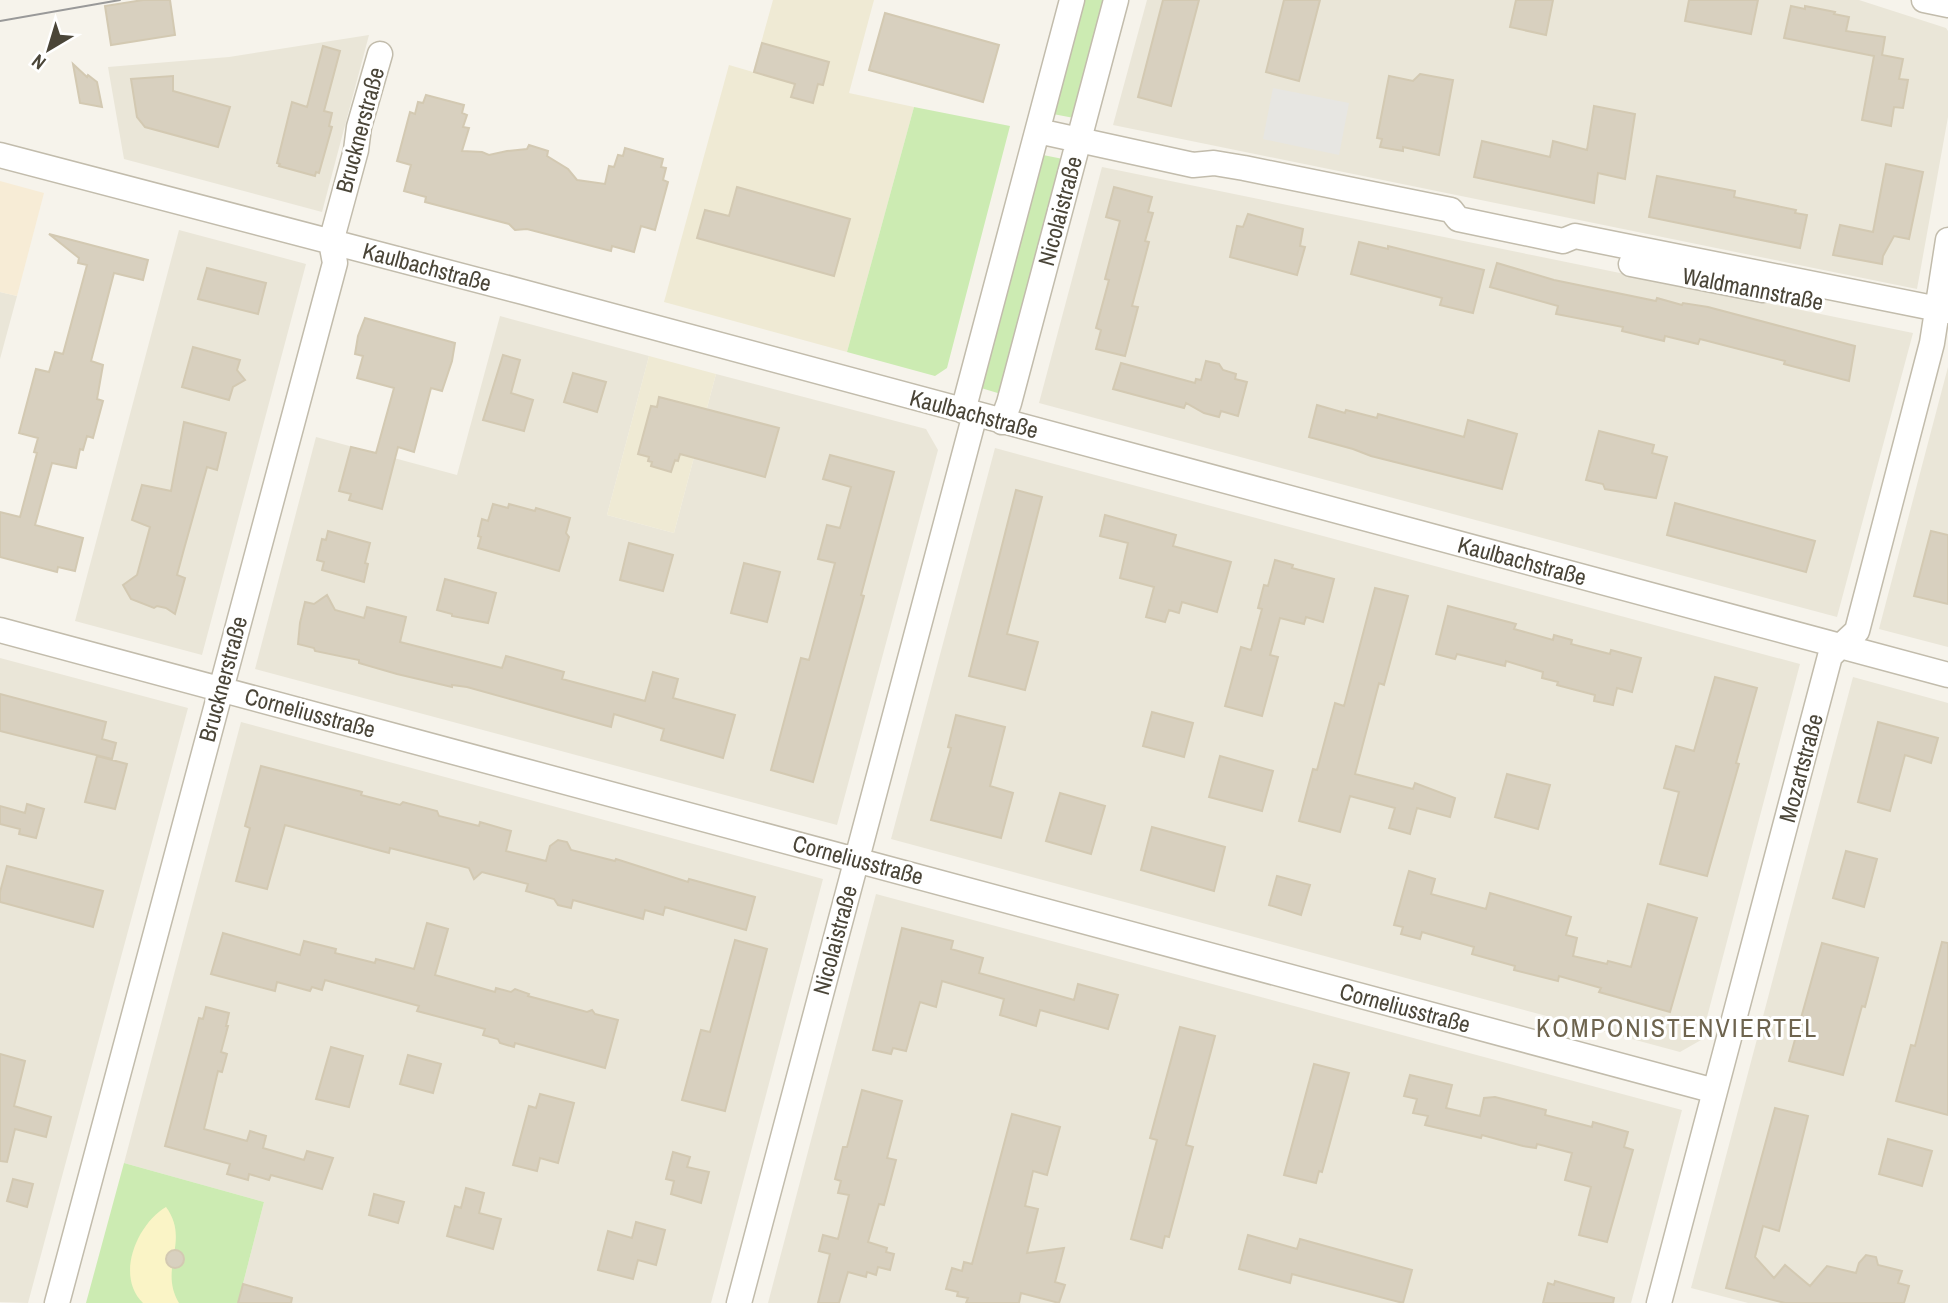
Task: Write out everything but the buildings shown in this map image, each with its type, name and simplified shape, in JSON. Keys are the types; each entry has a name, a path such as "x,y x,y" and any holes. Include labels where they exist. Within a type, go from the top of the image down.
{"street":[{"name":"Nicolaistraße","path":"739,1303 856,860 1072,0"},
{"name":"Nicolaistraße","path":"1002,422 1116,0"},
{"path":"1924,0 1948,5"},
{"name":"Brucknerstraße","path":"57,1303 335,263 331,242 380,54"},
{"name":"Waldmannstraße","path":"1038,131 1193,165 1213,177 1285,185 1448,226 1458,219 1563,241 1575,236 1942,318"},
{"name":"Kaulbachstraße","path":"0,155 1948,675"},
{"name":"Mozartstraße","path":"1659,1303 1830,656 1857,631 1932,343 1942,318 1948,240"},
{"name":"Corneliusstraße","path":"0,630 1715,1091"}],"shaded area":[{"path":"773,0 874,0 849,93 914,107 847,352 664,302 729,65 753,72"},
{"path":"1147,0 1859,0 1946,28 1948,117 1917,289 1113,125"},
{"path":"369,35 322,212 124,159 108,67 229,57"},
{"path":"1273,88 1349,103 1339,155 1263,139"},
{"path":"1102,167 1913,333 1837,617 1039,403"},
{"path":"0,181 44,193 17,296 0,292"},
{"path":"179,230 306,264 202,655 75,621"},
{"path":"0,292 17,296 0,359"},
{"path":"500,316 649,356 607,515 674,533 716,374 926,429 938,450 837,825 255,669 316,437 457,475"},
{"path":"649,356 716,374 674,533 607,515"},
{"path":"1948,367 1948,647 1879,629"},
{"path":"995,448 1800,664 1701,1040 1680,1052 891,839"},
{"path":"0,658 188,708 28,1303 0,1302"},
{"path":"1853,677 1948,703 1948,1303 1748,1303 1691,1288"},
{"path":"241,722 823,879 711,1303 238,1303 264,1202 124,1163"},
{"path":"876,894 1682,1110 1631,1303 768,1303"}],"green space":[{"path":"1081,0 1109,0 1074,118 1053,114"},
{"path":"914,107 1010,126 947,368 935,376 847,352"},
{"path":"1043,155 1063,159 1001,394 981,388"},
{"path":"124,1163 264,1202 238,1303 86,1303"}],"sand":[{"path":"166,1207 176,1231 172,1278 173,1290 179,1303 143,1303 135,1292 131,1279 133,1251 146,1225"}],"tram line":[{"path":"0,21 120,0"}],"district":[{"name":"KOMPONISTENVIERTEL","path":"1677,1028"}]}
